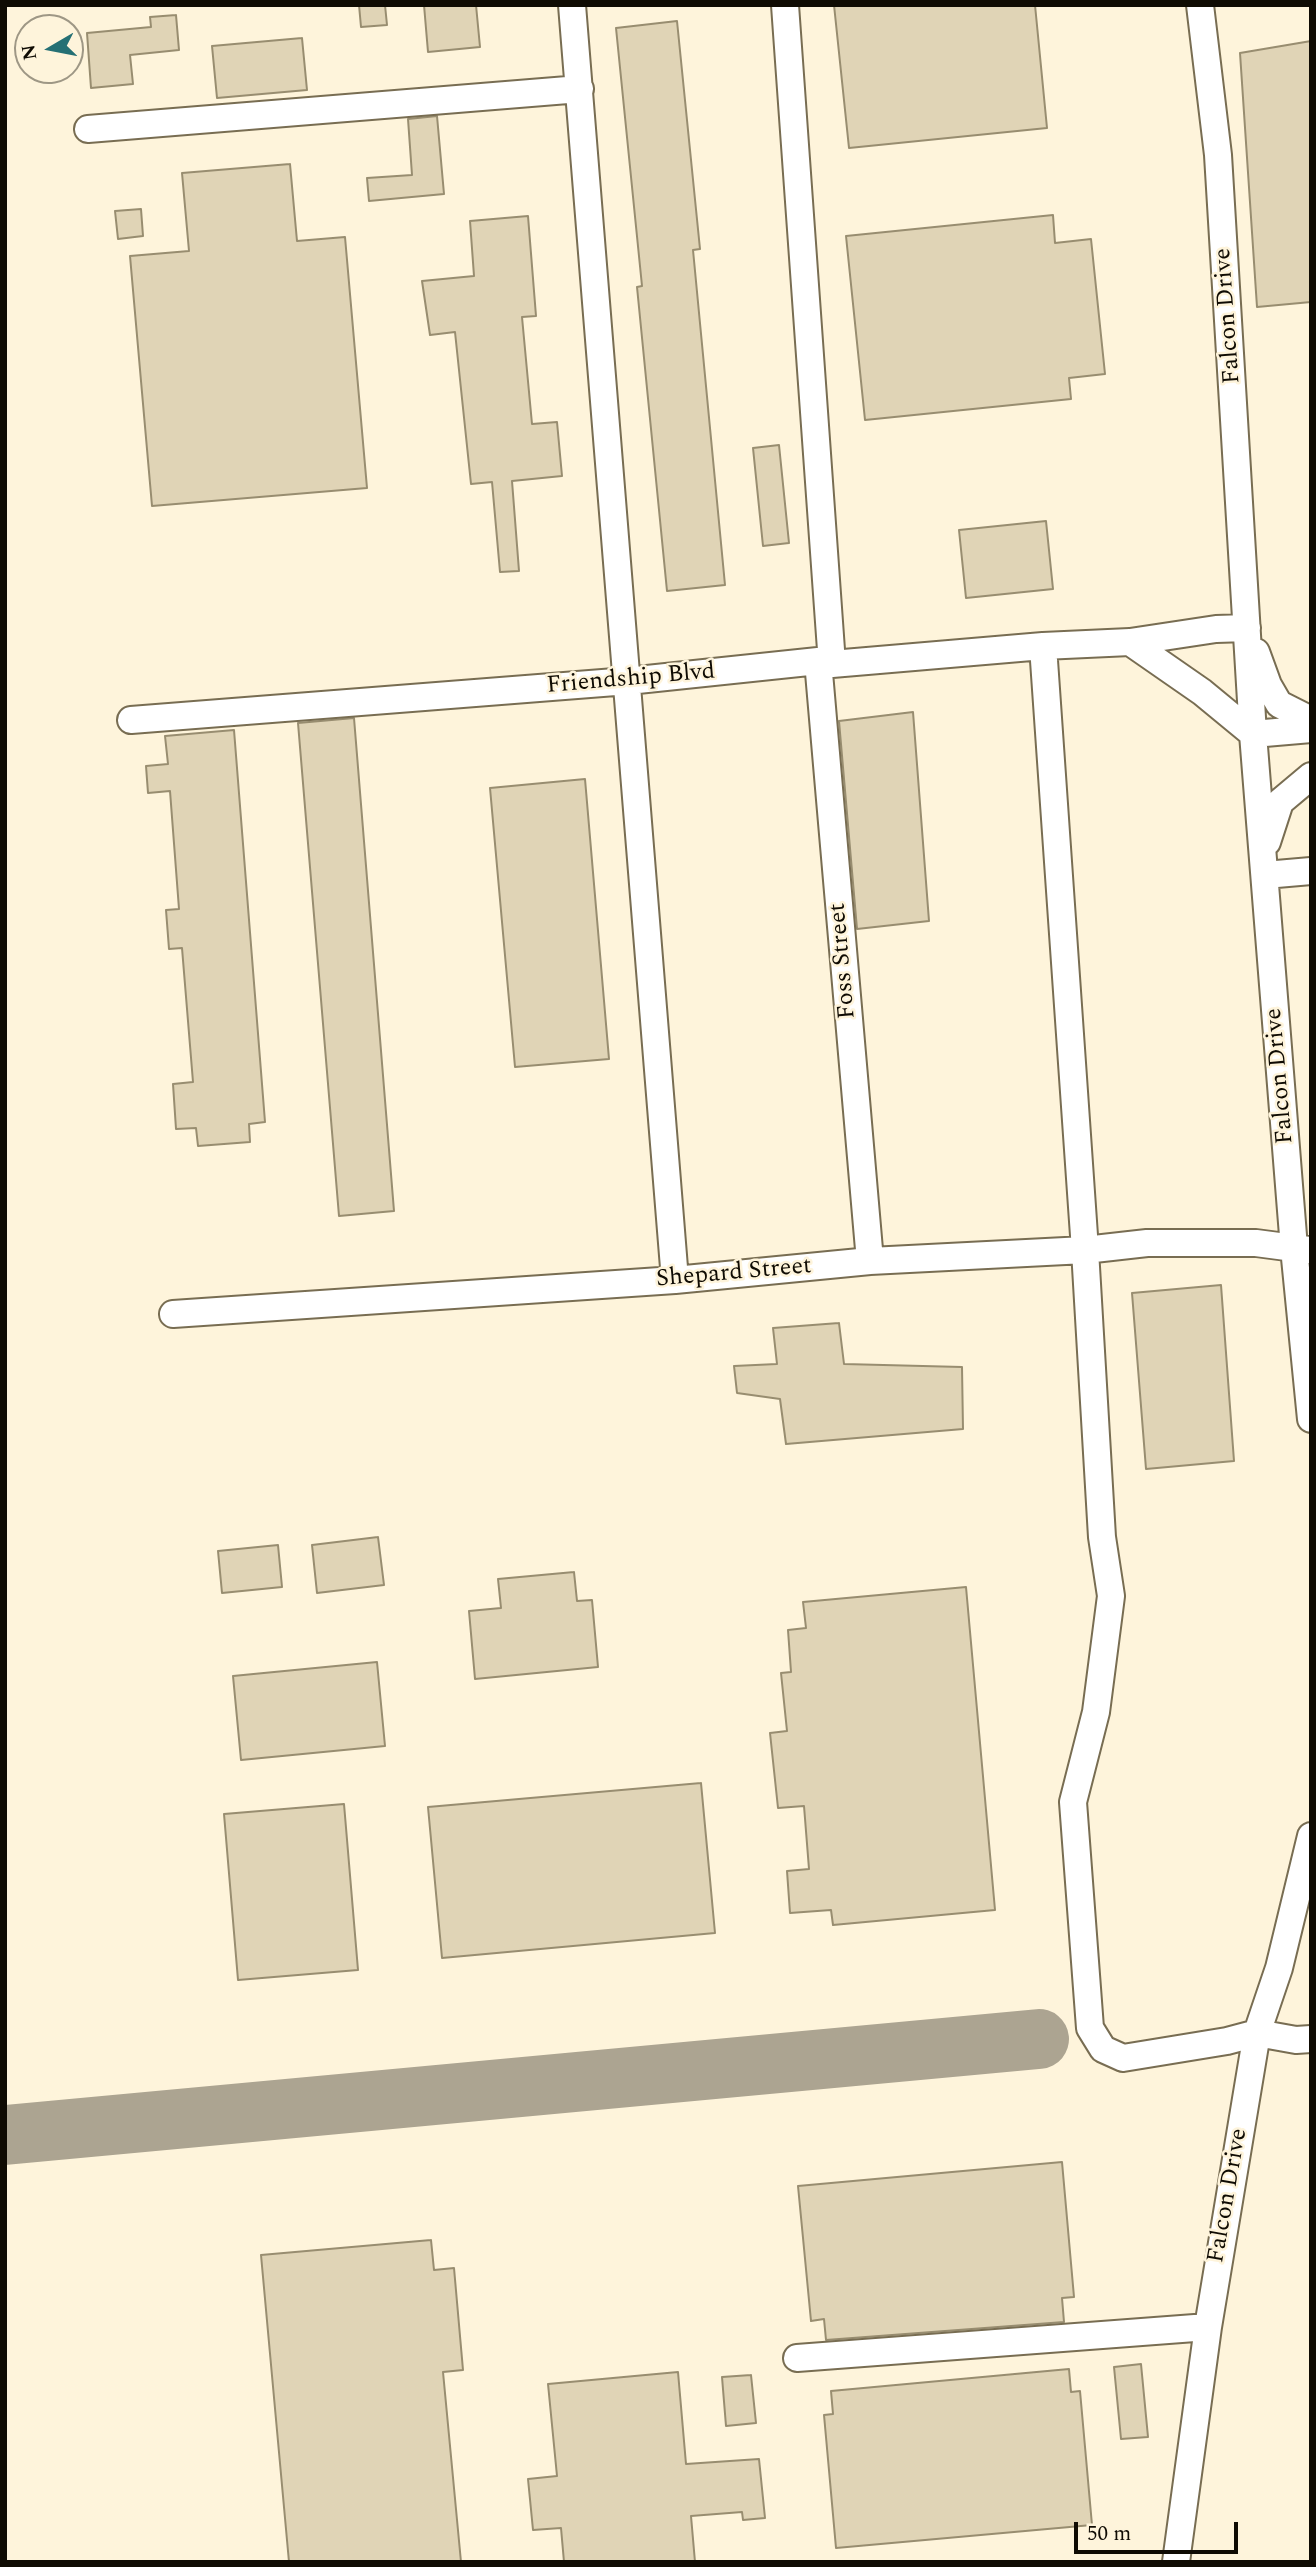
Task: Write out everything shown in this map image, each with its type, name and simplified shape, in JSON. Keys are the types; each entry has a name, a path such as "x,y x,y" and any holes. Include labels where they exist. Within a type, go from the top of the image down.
{"street":[{"path":"572,5 676,1280"},
{"name":"Foss Street","path":"785,5 825,663 870,1261"},
{"name":"Falcon Drive","path":"1200,5 1219,169 1253,734 1303,1249 1311,1419"},
{"path":"89,129 580,89"},
{"path":"1247,628 1268,685 1279,704 1311,720"},
{"name":"Friendship Blvd","path":"131,720 825,663 1130,642 1216,629 1247,628"},
{"path":"1130,642 1202,692 1253,734 1311,729"},
{"path":"1043,646 1102,1537 1111,1596 1096,1712 1073,1801 1090,2028 1103,2049 1123,2058 1227,2041 1257,2033 1296,2040 1311,2039"},
{"path":"1311,776 1280,802 1264,866 1311,871"},
{"name":"Shepard Street","path":"173,1314 676,1280 870,1261 1085,1250 1147,1243 1256,1243 1303,1249"},
{"name":"Falcon Drive","path":"1176,2562 1208,2327 1257,2033 1279,1968 1311,1836"},
{"path":"797,2358 1208,2327"}],"building":[{"path":"359,5 385,5 387,25 361,27"},
{"path":"424,5 476,5 480,47 428,52"},
{"path":"834,5 1035,5 1047,128 849,148"},
{"path":"176,15 179,50 130,55 133,84 91,88 87,33 151,27 150,17"},
{"path":"677,21 700,249 693,250 725,585 667,591 637,287 642,286 616,28"},
{"path":"302,38 307,90 217,98 212,46"},
{"path":"1311,41 1311,302 1257,307 1240,53"},
{"path":"437,116 444,194 369,201 367,178 412,175 408,119"},
{"path":"290,164 297,241 345,237 367,488 152,506 130,256 189,251 182,173"},
{"path":"141,209 143,236 118,239 115,211"},
{"path":"1053,215 1055,243 1091,239 1105,374 1069,378 1071,399 865,420 846,236"},
{"path":"528,216 536,316 522,317 532,424 557,422 562,476 512,481 519,571 500,572 492,482 471,484 455,332 430,335 422,281 474,276 470,221"},
{"path":"779,445 789,543 763,546 753,448"},
{"path":"1046,521 1053,589 966,598 959,530"},
{"path":"913,712 929,921 857,929 839,721"},
{"path":"354,718 394,1211 339,1216 298,723"},
{"path":"234,730 265,1122 249,1124 250,1142 198,1146 196,1128 176,1129 173,1084 193,1082 182,948 169,949 166,910 179,909 170,791 148,793 146,766 168,764 165,736"},
{"path":"585,779 609,1059 515,1067 490,788"},
{"path":"1221,1285 1234,1461 1146,1469 1132,1293"},
{"path":"839,1323 844,1364 962,1367 963,1429 786,1444 780,1399 737,1393 734,1366 777,1364 773,1328"},
{"path":"378,1537 384,1585 317,1593 312,1545"},
{"path":"278,1545 282,1587 222,1593 218,1551"},
{"path":"574,1572 577,1601 592,1600 598,1667 475,1679 469,1611 501,1608 498,1579"},
{"path":"966,1587 995,1910 833,1925 831,1910 790,1913 787,1871 809,1869 804,1806 778,1808 770,1733 787,1731 781,1673 791,1672 788,1630 806,1628 803,1602"},
{"path":"377,1662 385,1746 241,1760 233,1676"},
{"path":"701,1783 715,1933 442,1958 428,1807"},
{"path":"344,1804 358,1970 238,1980 224,1814"},
{"path":"1062,2162 1074,2297 1062,2298 1064,2322 826,2340 824,2319 811,2321 798,2186"},
{"path":"431,2240 434,2270 454,2268 463,2370 443,2372 461,2562 289,2562 261,2255"},
{"path":"1141,2364 1148,2437 1121,2439 1114,2367"},
{"path":"1069,2369 1071,2392 1080,2391 1092,2525 836,2548 824,2415 833,2414 831,2391"},
{"path":"678,2372 686,2464 759,2459 765,2518 743,2520 742,2512 691,2516 695,2562 564,2562 561,2528 533,2530 528,2479 557,2476 548,2384"},
{"path":"751,2375 756,2423 726,2426 722,2377"}],"taxiway":[{"path":"5,2135 1039,2039"}]}
